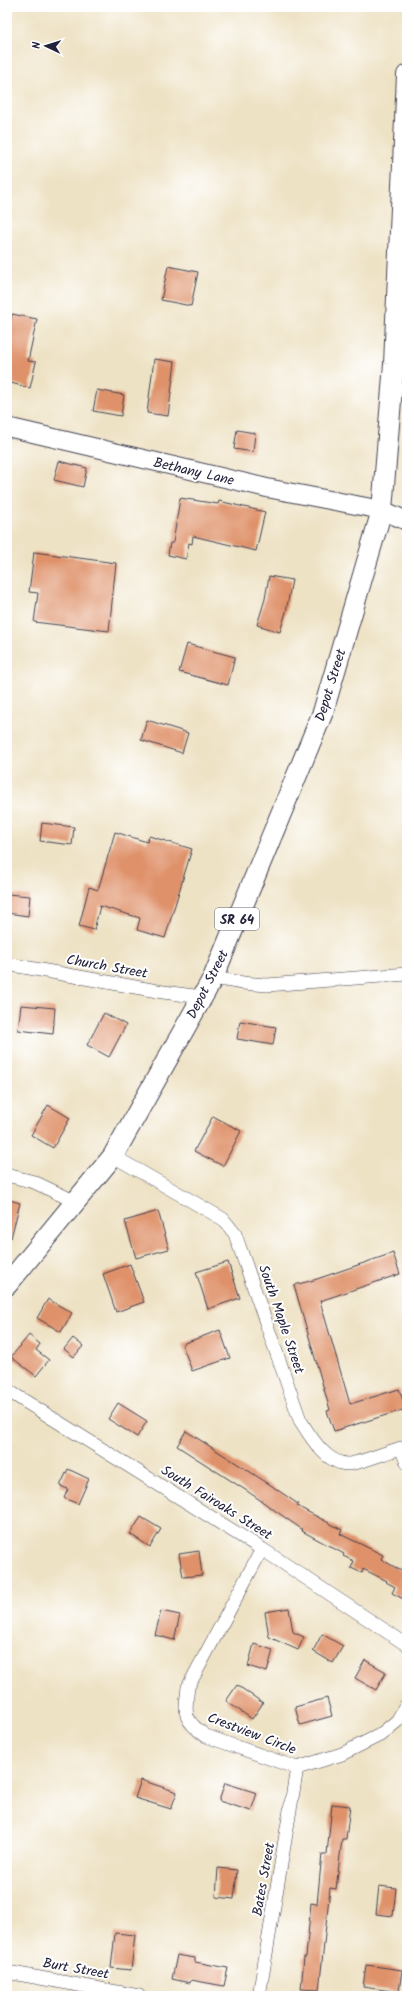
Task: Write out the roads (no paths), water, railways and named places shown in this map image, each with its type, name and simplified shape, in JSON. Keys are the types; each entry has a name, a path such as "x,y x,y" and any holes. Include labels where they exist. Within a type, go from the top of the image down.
{"main road":[{"name":"SR 64","path":"382,510 394,364 407,75"},
{"name":"Depot Street","path":"7,1285 113,1156 212,978 323,712 382,510"}],"street":[{"name":"Bethany Lane","path":"7,427 267,488 382,510 407,521"},
{"name":"Church Street","path":"7,964 163,992 202,997"},
{"path":"212,978 267,985 407,974"},
{"name":"South Maple Street","path":"113,1156 223,1219 235,1234 300,1420 316,1445 331,1458 348,1464 401,1448 407,1463"},
{"path":"7,1175 34,1182 76,1202"},
{"name":"South Fairoaks Street","path":"7,1390 262,1548 407,1644"},
{"name":"Crestview Circle","path":"262,1548 188,1687 185,1709 187,1719 193,1727 206,1736 298,1768 342,1754 380,1735 397,1721 407,1704"},
{"name":"Bates Street","path":"259,1996 298,1768"},
{"name":"Burt Street","path":"7,1972 139,1996"}]}
